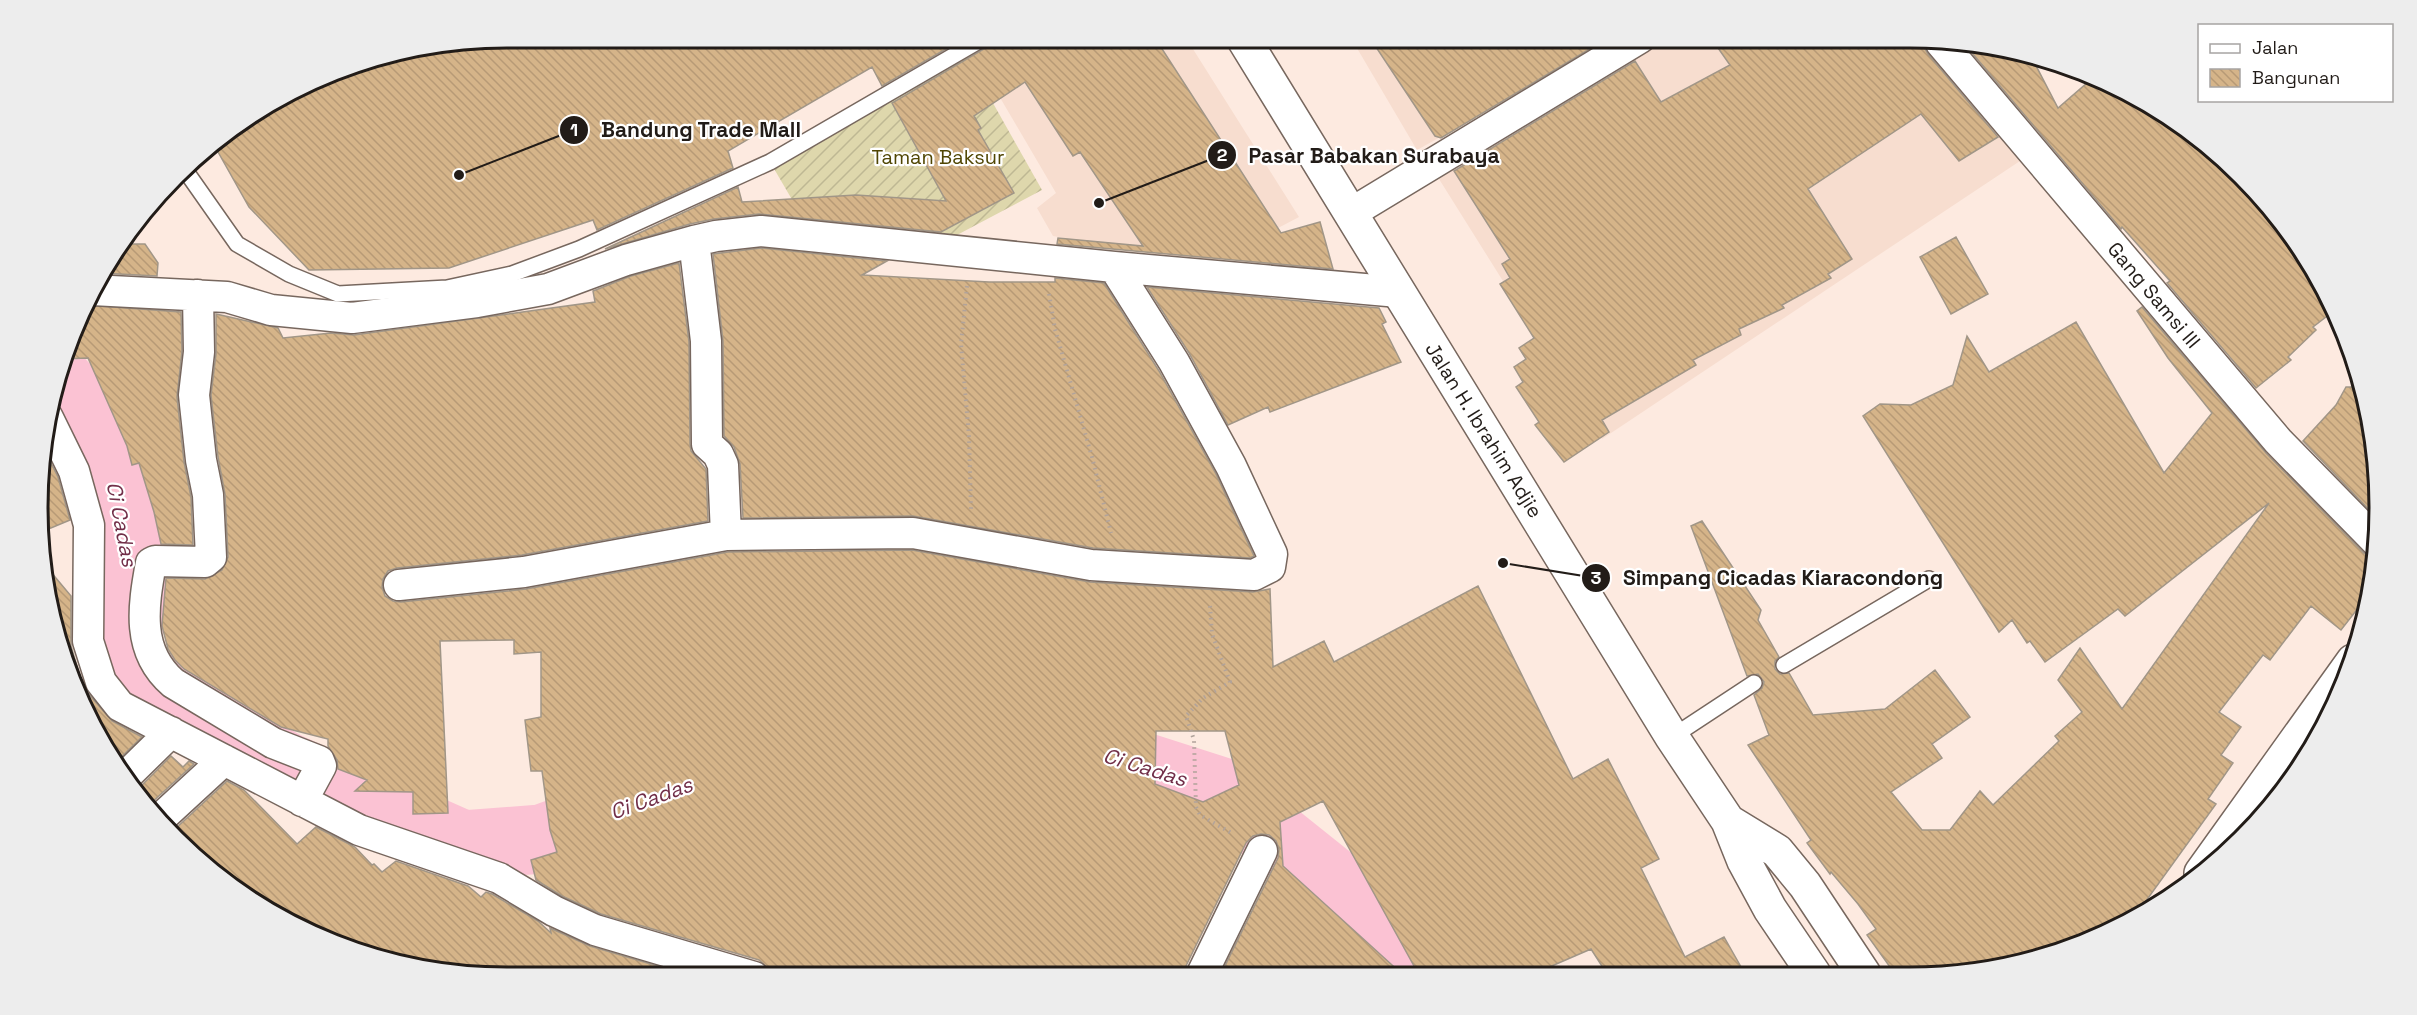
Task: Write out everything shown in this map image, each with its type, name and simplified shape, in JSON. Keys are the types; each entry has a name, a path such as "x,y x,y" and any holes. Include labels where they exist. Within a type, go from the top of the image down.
{"main road":[{"name":"Jalan H. Ibrahim Adjie","path":"1249,48 1672,737 1728,821 1744,861 1770,909 1809,967"},
{"path":"2223,843 2329,694"},
{"name":"Jalan H. Ibrahim Adjie","path":"1728,821 1777,851 1805,885 1859,967"}],"street":[{"path":"1350,213 1623,48"},
{"name":"Gang Samsi III","path":"1947,50 2277,441 2368,533"},
{"path":"103,291 227,297 271,310 352,318 477,302 548,289 626,260 694,241 761,231 1114,267 1399,292"},
{"path":"694,241 706,341 707,444 718,454 723,465 726,535"},
{"path":"399,585 524,573 726,535 913,533 1091,565 1254,574 1270,567 1272,554 1231,466 1174,362 1114,267"},
{"path":"198,296 199,352 194,395 201,460 208,495 211,557 205,562 151,562 144,613 148,646 159,672 173,683 273,743 319,761 321,766 309,788"},
{"path":"55,432 74,471 89,525 88,641 101,682 120,706 224,760 309,788 359,830 499,878 554,911 595,930 716,967"},
{"path":"131,771 171,732"},
{"path":"166,814 224,760"},
{"path":"1205,967 1262,851"}],"lane":[{"path":"190,177 237,244 289,273 338,294 447,288 512,273 579,249 770,162 967,48"},
{"path":"1784,665 1929,579"},
{"path":"1672,737 1754,683"}],"path":[{"path":"970,252 961,344 969,436 972,543"},
{"path":"1043,260 1055,329 1092,457 1118,566"},
{"path":"1209,572 1212,634 1230,681 1203,698 1186,716 1194,740 1197,775 1195,801 1200,815 1262,851"}],"shaded area":[{"path":"971,48 1192,48 1299,217 1209,264 1053,236 1037,208 1056,193"},
{"path":"1357,48 1601,48 1417,150"},
{"path":"1650,48 1931,49 2023,159 1602,439 1439,179"}],"green space":[{"name":"Taman Baksur","path":"967,57 1042,190 957,235 801,215 773,167"}],"building":[{"path":"508,48 948,48 882,86 872,67 728,151 733,168 597,230 593,220 449,268 309,270 249,207 218,151 252,125 304,95 360,72 418,57 477,49"},
{"path":"986,48 1161,48 1281,233 1320,222 1333,269 1057,244 1058,238 1143,246 1080,152 1073,156 1025,82 974,116 981,128 978,130 1014,193 941,232 759,214 690,224 605,249 738,187 742,202 856,195 946,201 892,103"},
{"path":"1377,48 1591,48 1441,138 1435,136"},
{"path":"1718,48 1925,48 1998,137 1959,161 1921,114 1808,189 1852,259 1828,274 1831,278 1782,305 1784,308 1739,329 1741,335 1693,360 1696,365 1602,420 1609,432 1564,462 1535,425 1539,422 1516,387 1523,382 1514,367 1526,359 1519,348 1534,338 1500,284 1510,278 1502,264 1510,259 1454,171 1635,61 1661,102 1730,65"},
{"path":"1972,52 2036,66 2058,108 2086,84 2113,95 2165,125 2212,162 2255,205 2292,252 2327,316 2313,327 2316,330 2288,357 2291,360 2256,388 2167,283 2170,281 2122,227 2121,229"},
{"path":"1956,237 1988,294 1951,314 1920,257"},
{"path":"131,244 145,244 158,263 157,276 113,274"},
{"path":"761,248 887,261 862,275 989,282 1055,282 1055,278 1104,283 1159,371 1216,474 1254,556 1250,558 1093,548 913,516 743,518 740,464 734,447 724,436 723,341 713,254"},
{"path":"679,263 689,342 690,444 691,451 706,469 708,521 522,555 397,568 388,571 383,579 382,587 385,596 393,601 401,602 526,589 728,552 912,550 1090,582 1253,592 1270,589 1273,667 1324,641 1334,662 1478,586 1573,779 1608,759 1659,859 1641,868 1685,957 1724,937 1741,967 1603,967 1591,949 1549,967 1415,967 1323,801 1280,822 1283,866 1394,967 1224,967 1278,858 1279,849 1276,841 1269,835 1261,834 1253,836 1246,843 1185,967 767,967 759,960 601,914 562,896 536,880 531,860 557,852 550,830 542,771 531,771 525,720 541,717 541,652 514,654 514,640 440,641 448,813 413,814 413,792 355,791 367,780 338,769 337,760 328,746 328,739 281,727 184,669 175,660 168,649 162,626 166,578 205,579 222,570 228,557 225,494 211,395 216,354 216,314 278,328 283,338 331,333 354,335 595,302 593,291 631,276","holes":["1156,731 1225,731 1239,785 1203,802 1155,784"]},
{"path":"1147,287 1379,308 1386,322 1382,324 1401,362 1270,412 1268,407 1228,425 1189,353"},
{"path":"94,306 181,312 182,351 177,397 184,462 191,497 193,545 161,544 139,463 132,465 127,446 88,358 73,359"},
{"path":"2142,307 2266,453 2366,554 2357,610 2341,630 2311,606 2270,660 2263,655 2219,712 2241,727 2221,755 2233,763 2208,799 2216,804 2146,901 2113,920 2085,932 2028,951 1969,963 1890,967 1867,935 1876,929 1807,843 1811,840 1748,745 1769,735 1754,695 1762,688 1764,682 1758,674 1747,676 1691,526 1702,521 1761,610 1758,620 1779,657 1775,661 1775,669 1780,674 1789,673 1813,715 1885,709 1935,670 1970,717 1932,744 1942,758 1891,792 1922,830 1950,830 1980,791 1993,805 2059,741 2055,736 2082,712 2058,680 2080,648 2122,709 2269,503 2125,616 2118,609 2045,662 2030,641 2027,643 2012,620 1999,632 1863,416 1880,404 1911,405 1953,385 1967,336 1989,372 2076,322 2164,473 2212,413 2168,358 2137,311"},
{"path":"2346,387 2352,387 2365,448 2369,510 2303,441 2336,405"},
{"path":"51,462 58,477 70,520 49,529"},
{"path":"53,575 71,596 71,646 79,672 64,626"},
{"path":"86,690 112,721 142,737 121,757 95,711"},
{"path":"171,756 183,767 189,761 194,764 154,800 142,785"},
{"path":"227,781 244,790 297,844 316,827 355,847 382,872 396,861 468,886 481,897 486,892 492,894 538,921 551,933 550,928 590,946 661,967 477,966 418,958 360,943 304,920 252,890 205,853 178,827"}],"waterway":[{"name":"Ci Cadas","path":"65,387 71,394 110,462 133,561 126,658 166,699 287,767 463,845 542,839 641,803"},
{"name":"Ci Cadas","path":"1063,748 1094,751 1219,791 1385,924 1445,967"}],"place":[{"name":"Bandung Trade Mall","path":"459,175"},
{"name":"Pasar Babakan Surabaya","path":"1099,203"},
{"name":"Simpang Cicadas Kiaracondong","path":"1503,563"}]}
